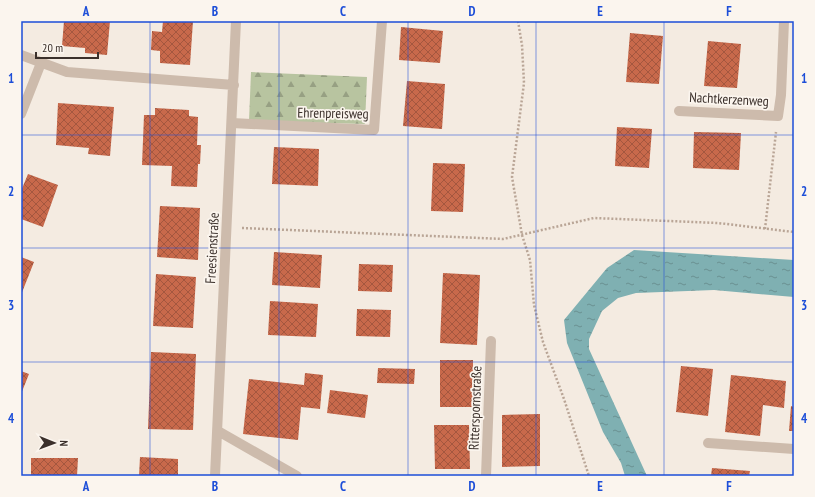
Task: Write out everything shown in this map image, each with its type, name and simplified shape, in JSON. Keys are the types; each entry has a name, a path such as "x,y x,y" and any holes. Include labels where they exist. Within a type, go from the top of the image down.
{"street":[{"name":"Freesienstraße","path":"215,476 236,21"},
{"name":"Ehrenpreisweg","path":"232,123 374,130 382,21"},
{"name":"Nachtkerzenweg","path":"679,111 778,116 781,95 784,21"},
{"path":"21,55 67,72 234,85"},
{"path":"21,114 41,63"},
{"name":"Ritterspornstraße","path":"486,476 491,341"},
{"path":"218,431 297,476"},
{"path":"708,442 794,450"}],"path":[{"path":"518,21 522,45 524,83 512,178 522,235 530,260 534,305 543,342 564,399 589,476"},
{"path":"765,229 778,116"},
{"path":"227,227 503,239 594,218 718,223 794,232"}],"green space":[{"path":"251,72 367,77 365,124 249,121"}],"water":[{"path":"634,250 794,260 794,297 714,290 636,293 618,298 602,311 589,339 589,349 647,476 625,476 621,463 603,432 567,343 564,320 607,268"}],"building":[{"path":"64,21 110,21 107,55 85,53 85,48 62,46"},
{"path":"163,21 193,21 190,65 160,63 160,51 151,50 152,31 162,32"},
{"path":"401,27 443,31 440,63 399,60"},
{"path":"630,33 663,36 659,84 626,82"},
{"path":"708,41 741,44 737,88 704,86"},
{"path":"407,81 445,84 442,129 403,126"},
{"path":"58,103 114,107 110,156 88,154 89,148 56,145"},
{"path":"155,108 189,110 189,116 198,117 197,145 201,145 197,187 171,186 172,166 142,165 144,115 155,115"},
{"path":"617,127 652,129 649,168 615,166"},
{"path":"694,132 741,133 739,170 693,168"},
{"path":"274,147 319,149 318,186 272,184"},
{"path":"433,163 465,164 463,212 431,211"},
{"path":"28,174 58,185 43,227 21,219 21,191"},
{"path":"160,206 200,208 198,260 157,257"},
{"path":"274,252 322,255 320,288 272,285"},
{"path":"21,257 34,262 21,295"},
{"path":"359,264 393,265 392,292 358,291"},
{"path":"443,273 480,275 477,345 440,343"},
{"path":"156,274 196,277 193,328 153,326"},
{"path":"270,301 318,304 316,337 268,335"},
{"path":"357,309 391,310 390,337 356,336"},
{"path":"151,352 196,354 193,430 148,429"},
{"path":"440,360 473,360 473,407 440,407"},
{"path":"681,366 713,369 708,416 676,412"},
{"path":"378,368 415,369 414,384 377,383"},
{"path":"21,371 29,374 21,394"},
{"path":"305,373 323,375 320,409 301,407 298,440 243,434 249,379 304,385"},
{"path":"731,375 786,381 784,408 763,405 760,436 725,432"},
{"path":"330,390 368,395 365,418 327,413"},
{"path":"791,406 794,407 794,431 789,431"},
{"path":"540,414 540,466 502,467 502,415"},
{"path":"434,425 469,425 470,469 435,469"},
{"path":"140,457 178,459 178,476 139,476"},
{"path":"31,458 78,458 77,476 31,476"},
{"path":"712,468 750,471 749,476 711,476"}]}
